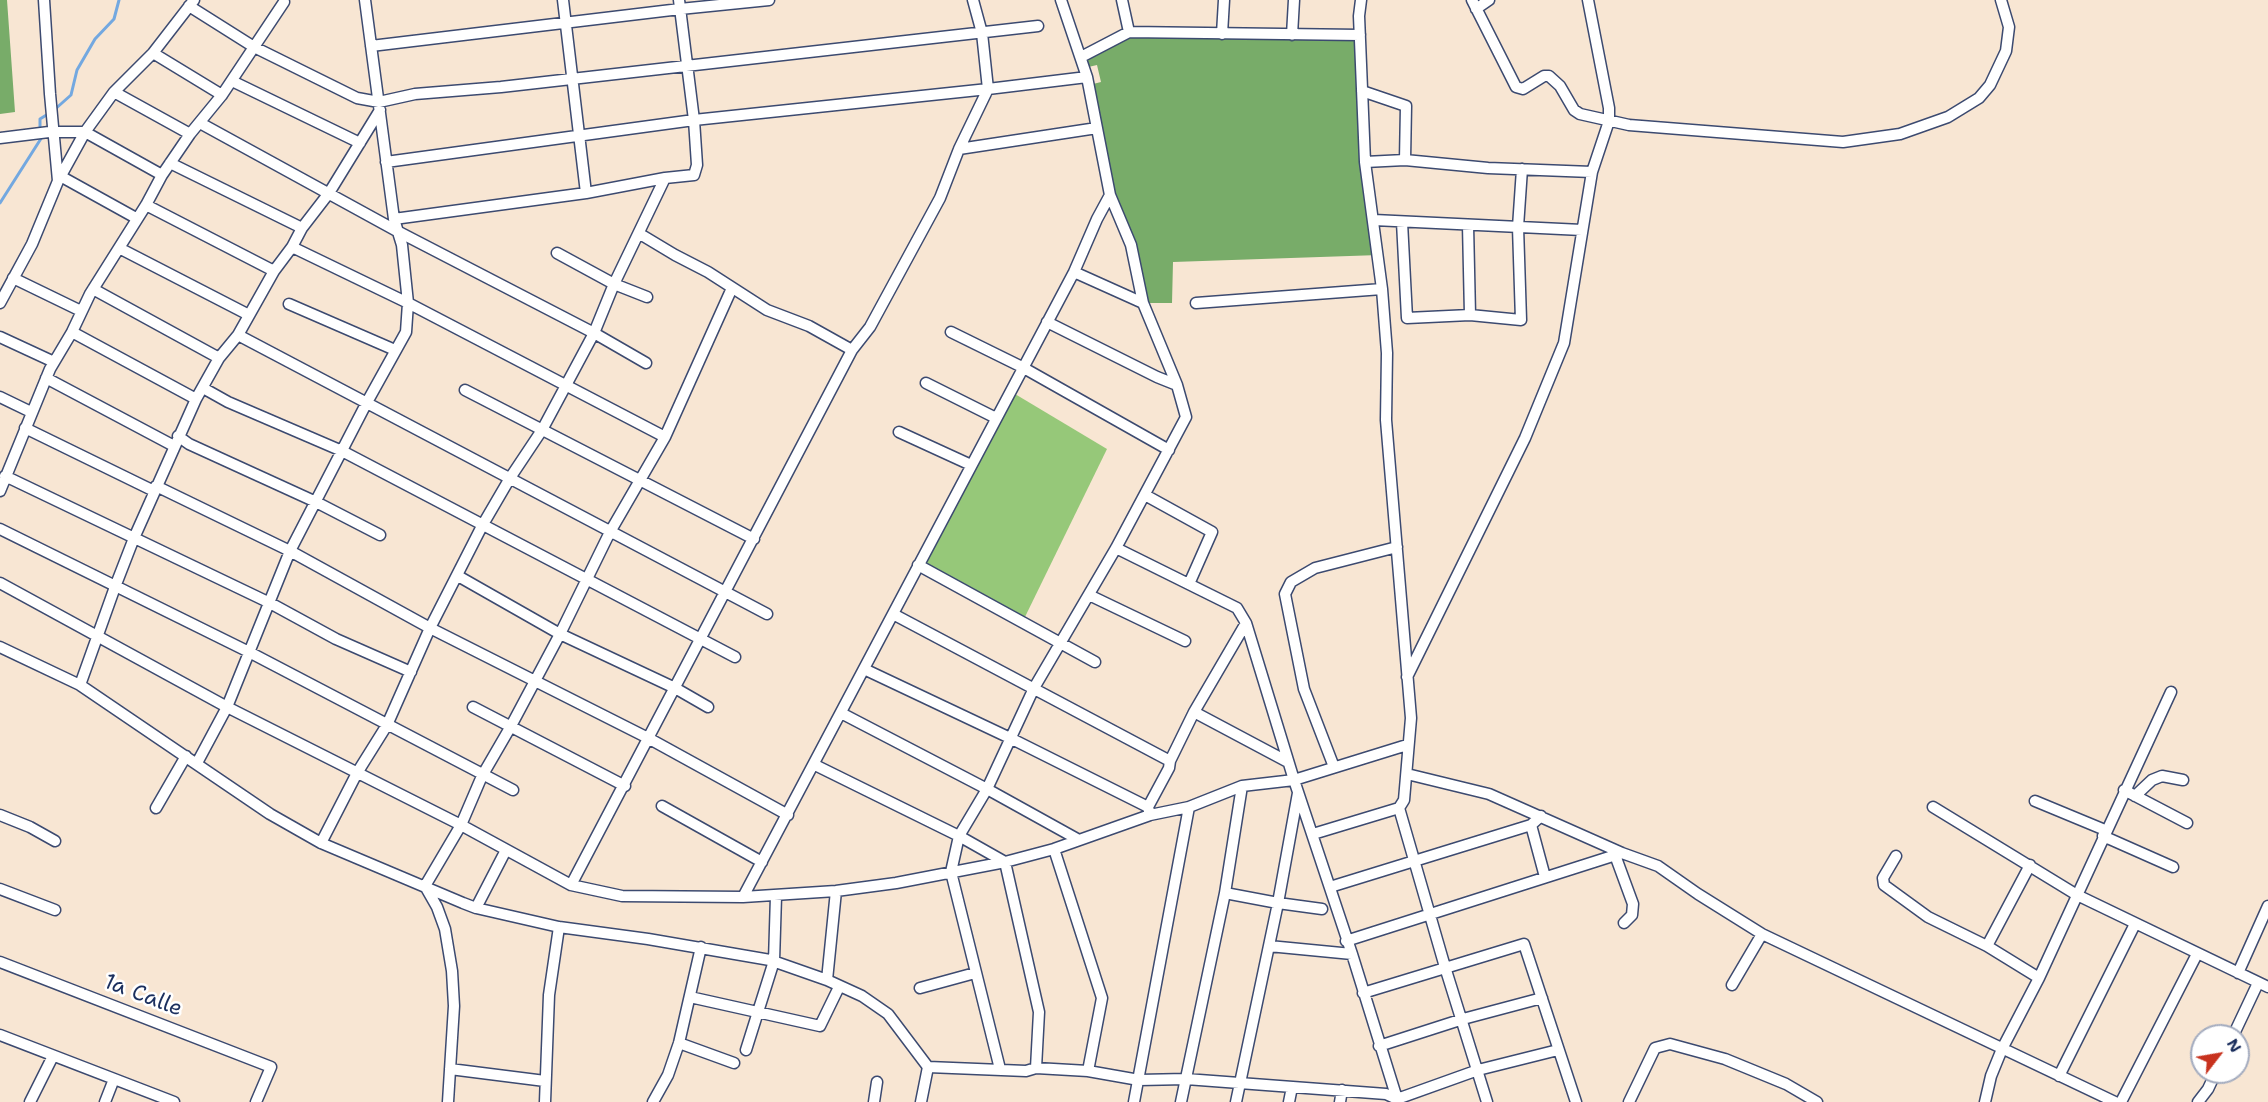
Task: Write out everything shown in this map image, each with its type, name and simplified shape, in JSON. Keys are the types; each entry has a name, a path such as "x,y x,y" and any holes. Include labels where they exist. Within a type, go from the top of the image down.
{"street":[{"path":"44,0 50,94 60,179"},
{"path":"197,763 227,707 290,551 406,332 408,303 402,245 394,219 365,0"},
{"path":"563,0 586,193"},
{"path":"371,46 566,22 679,4 769,0"},
{"path":"572,885 852,350 870,327 940,198 959,148 988,89 982,33 973,0"},
{"path":"1000,1069 951,872 959,836 987,789 1034,688 1116,548 1186,417 1177,385 1143,303 1131,245 1110,195 1087,77 1061,0"},
{"path":"1122,0 1129,32"},
{"path":"1222,34 1224,0"},
{"path":"1292,34 1294,0"},
{"path":"1313,834 1399,808 1404,800 1411,718 1386,420 1387,353 1382,289 1365,162 1360,35 1361,0"},
{"path":"1489,0 1474,4 1516,87 1523,89 1544,76 1549,76 1560,86 1574,110 1580,114 1629,125 1843,142 1900,134 1948,117 1979,98 1990,85 2006,51 2009,27 2001,0"},
{"path":"1406,679 1525,438 1564,343 1592,172 1609,121 1609,108 1588,0"},
{"path":"0,491 46,378 93,289 146,205 162,175 190,134 232,81 284,1"},
{"path":"0,303 32,244 60,179 85,132 114,92 153,53 191,3 254,47 357,98 380,106 415,94 573,79 1038,26"},
{"path":"394,219 586,193 665,178 694,175 697,165 694,120 679,4"},
{"path":"1081,57 1129,32 1360,35"},
{"path":"153,53 222,95"},
{"path":"386,162 694,120 1087,77"},
{"path":"232,81 360,143"},
{"path":"1362,90 1406,106 1405,160"},
{"path":"114,92 190,134"},
{"path":"80,685 134,538 196,399 219,358 238,335 274,271 292,247 302,228 329,193 380,106"},
{"path":"200,123 646,363"},
{"path":"959,148 1097,128"},
{"path":"0,138 55,132 85,132 162,175"},
{"path":"1365,162 1405,160 1488,168 1592,172"},
{"path":"170,163 302,228"},
{"path":"1402,222 1407,318 1470,315 1521,320 1518,228 1522,169"},
{"path":"321,843 357,773 387,725 430,628 482,526 542,430 594,333 614,284 665,178"},
{"path":"60,179 136,218"},
{"path":"743,897 1074,272 1110,195"},
{"path":"146,205 274,271"},
{"path":"1374,220 1581,230"},
{"path":"1468,225 1470,315"},
{"path":"640,234 767,310 809,326 852,350"},
{"path":"292,247 408,303 665,437"},
{"path":"119,248 249,315"},
{"path":"556,253 614,284 647,297"},
{"path":"1074,272 1143,303"},
{"path":"13,278 81,310"},
{"path":"425,886 461,825 482,776 560,634 610,532 665,437 732,288"},
{"path":"93,289 219,358"},
{"path":"1196,303 1382,289"},
{"path":"289,304 395,350"},
{"path":"1047,322 1177,385"},
{"path":"72,332 196,399"},
{"path":"951,332 1022,367 1169,450"},
{"path":"238,335 767,614"},
{"path":"0,337 54,362"},
{"path":"46,378 176,441 189,444 316,502 380,535"},
{"path":"926,383 996,417"},
{"path":"203,388 228,402 342,451 735,657"},
{"path":"465,390 754,539"},
{"path":"0,397 31,412"},
{"path":"25,428 290,551 430,628 648,738 788,815"},
{"path":"899,432 971,465"},
{"path":"5,476 270,603 336,639 411,672"},
{"path":"1145,495 1212,532 1189,584"},
{"path":"0,529 249,652 482,776 513,790"},
{"path":"1334,767 1304,688 1285,594 1290,582 1315,568 1397,547"},
{"path":"1116,548 1237,608 1246,623 1288,762 1352,954 1397,1101"},
{"path":"918,566 1063,642 1095,662"},
{"path":"458,576 560,634 675,688 708,707"},
{"path":"0,584 98,635 227,707 461,825 572,885 622,896 776,896 896,883 1005,862 1054,849 1149,811 1189,807 1242,786 1294,780 1407,745"},
{"path":"1089,595 1185,641"},
{"path":"893,614 1170,761"},
{"path":"1149,811 1194,712 1246,623"},
{"path":"0,647 80,685 270,814 321,843 476,908 559,927 701,947 774,961 827,980 862,996 888,1014 928,1067 921,1102"},
{"path":"864,669 1010,738 1149,811"},
{"path":"1985,1102 1990,1076 2002,1049 2038,978 2170,692"},
{"path":"473,707 625,786"},
{"path":"1194,712 1288,762"},
{"path":"842,713 1078,840"},
{"path":"156,808 186,756"},
{"path":"814,765 959,836 1005,862 1039,1012 1036,1068"},
{"path":"1407,774 1489,794 1541,816 1619,854 1658,866 1762,934 2115,1102"},
{"path":"2135,796 2152,780 2162,776 2182,780"},
{"path":"1181,1102 1225,893 1242,786"},
{"path":"2124,790 2187,823"},
{"path":"1236,1102 1278,903 1298,793"},
{"path":"2036,801 2173,867"},
{"path":"662,806 762,862"},
{"path":"1134,1102 1189,807"},
{"path":"1933,807 2077,895 2263,985 2240,1024"},
{"path":"1399,808 1487,1102"},
{"path":"0,815 30,827 55,841"},
{"path":"1330,887 1531,825 1541,816"},
{"path":"1531,825 1545,877"},
{"path":"1054,849 1102,998 1088,1071"},
{"path":"476,908 506,850"},
{"path":"1346,941 1619,854"},
{"path":"1619,854 1633,904 1632,915 1624,923"},
{"path":"1896,856 1883,878 1884,885 1928,917 1987,946 2038,978"},
{"path":"1987,946 2030,865"},
{"path":"425,886 437,907 445,929 452,971 454,1006 448,1102"},
{"path":"0,889 55,910"},
{"path":"827,980 836,891"},
{"path":"1225,893 1322,909"},
{"path":"746,1050 774,961 776,896"},
{"path":"2238,973 2268,906"},
{"path":"2059,1076 2136,924"},
{"path":"545,1102 549,995 559,927"},
{"path":"1732,985 1762,934"},
{"path":"1363,993 1524,944 1576,1102"},
{"path":"1269,946 1352,954"},
{"path":"653,1102 668,1075 679,1043 701,947"},
{"path":"2121,1102 2197,954"},
{"name":"1a Calle","path":"0,962 271,1067 256,1102"},
{"path":"920,988 975,973"},
{"path":"690,997 820,1026 839,987"},
{"path":"1379,1046 1463,1019 1542,998"},
{"path":"0,1035 174,1102"},
{"path":"679,1043 735,1064"},
{"path":"1629,1102 1654,1048 1670,1044 1725,1059 1786,1084 1817,1102"},
{"path":"1397,1101 1478,1071 1558,1050"},
{"path":"30,1102 52,1056"},
{"path":"928,1067 1088,1071 1139,1080 1186,1079 1386,1094 1397,1101"},
{"path":"450,1069 545,1081"},
{"path":"105,1102 114,1079"},
{"path":"874,1102 877,1082"},
{"path":"2198,1102 2209,1084"},
{"path":"1289,1102 1292,1087"},
{"path":"1340,1102 1342,1090"}],"green space":[{"path":"0,0 7,0 15,112 0,114"},
{"path":"1129,32 1360,35 1364,147 1379,255 1173,262 1172,303 1143,303 1139,276 1110,195 1089,85 1101,82 1097,65 1084,68 1081,57"},
{"path":"1010,391 1107,449 1023,621 918,565"}],"waterway":[{"path":"53,111 71,95 77,70 95,39 114,19 119,0"},
{"path":"40,130 40,119 48,114"},
{"path":"0,203 42,137"}]}
